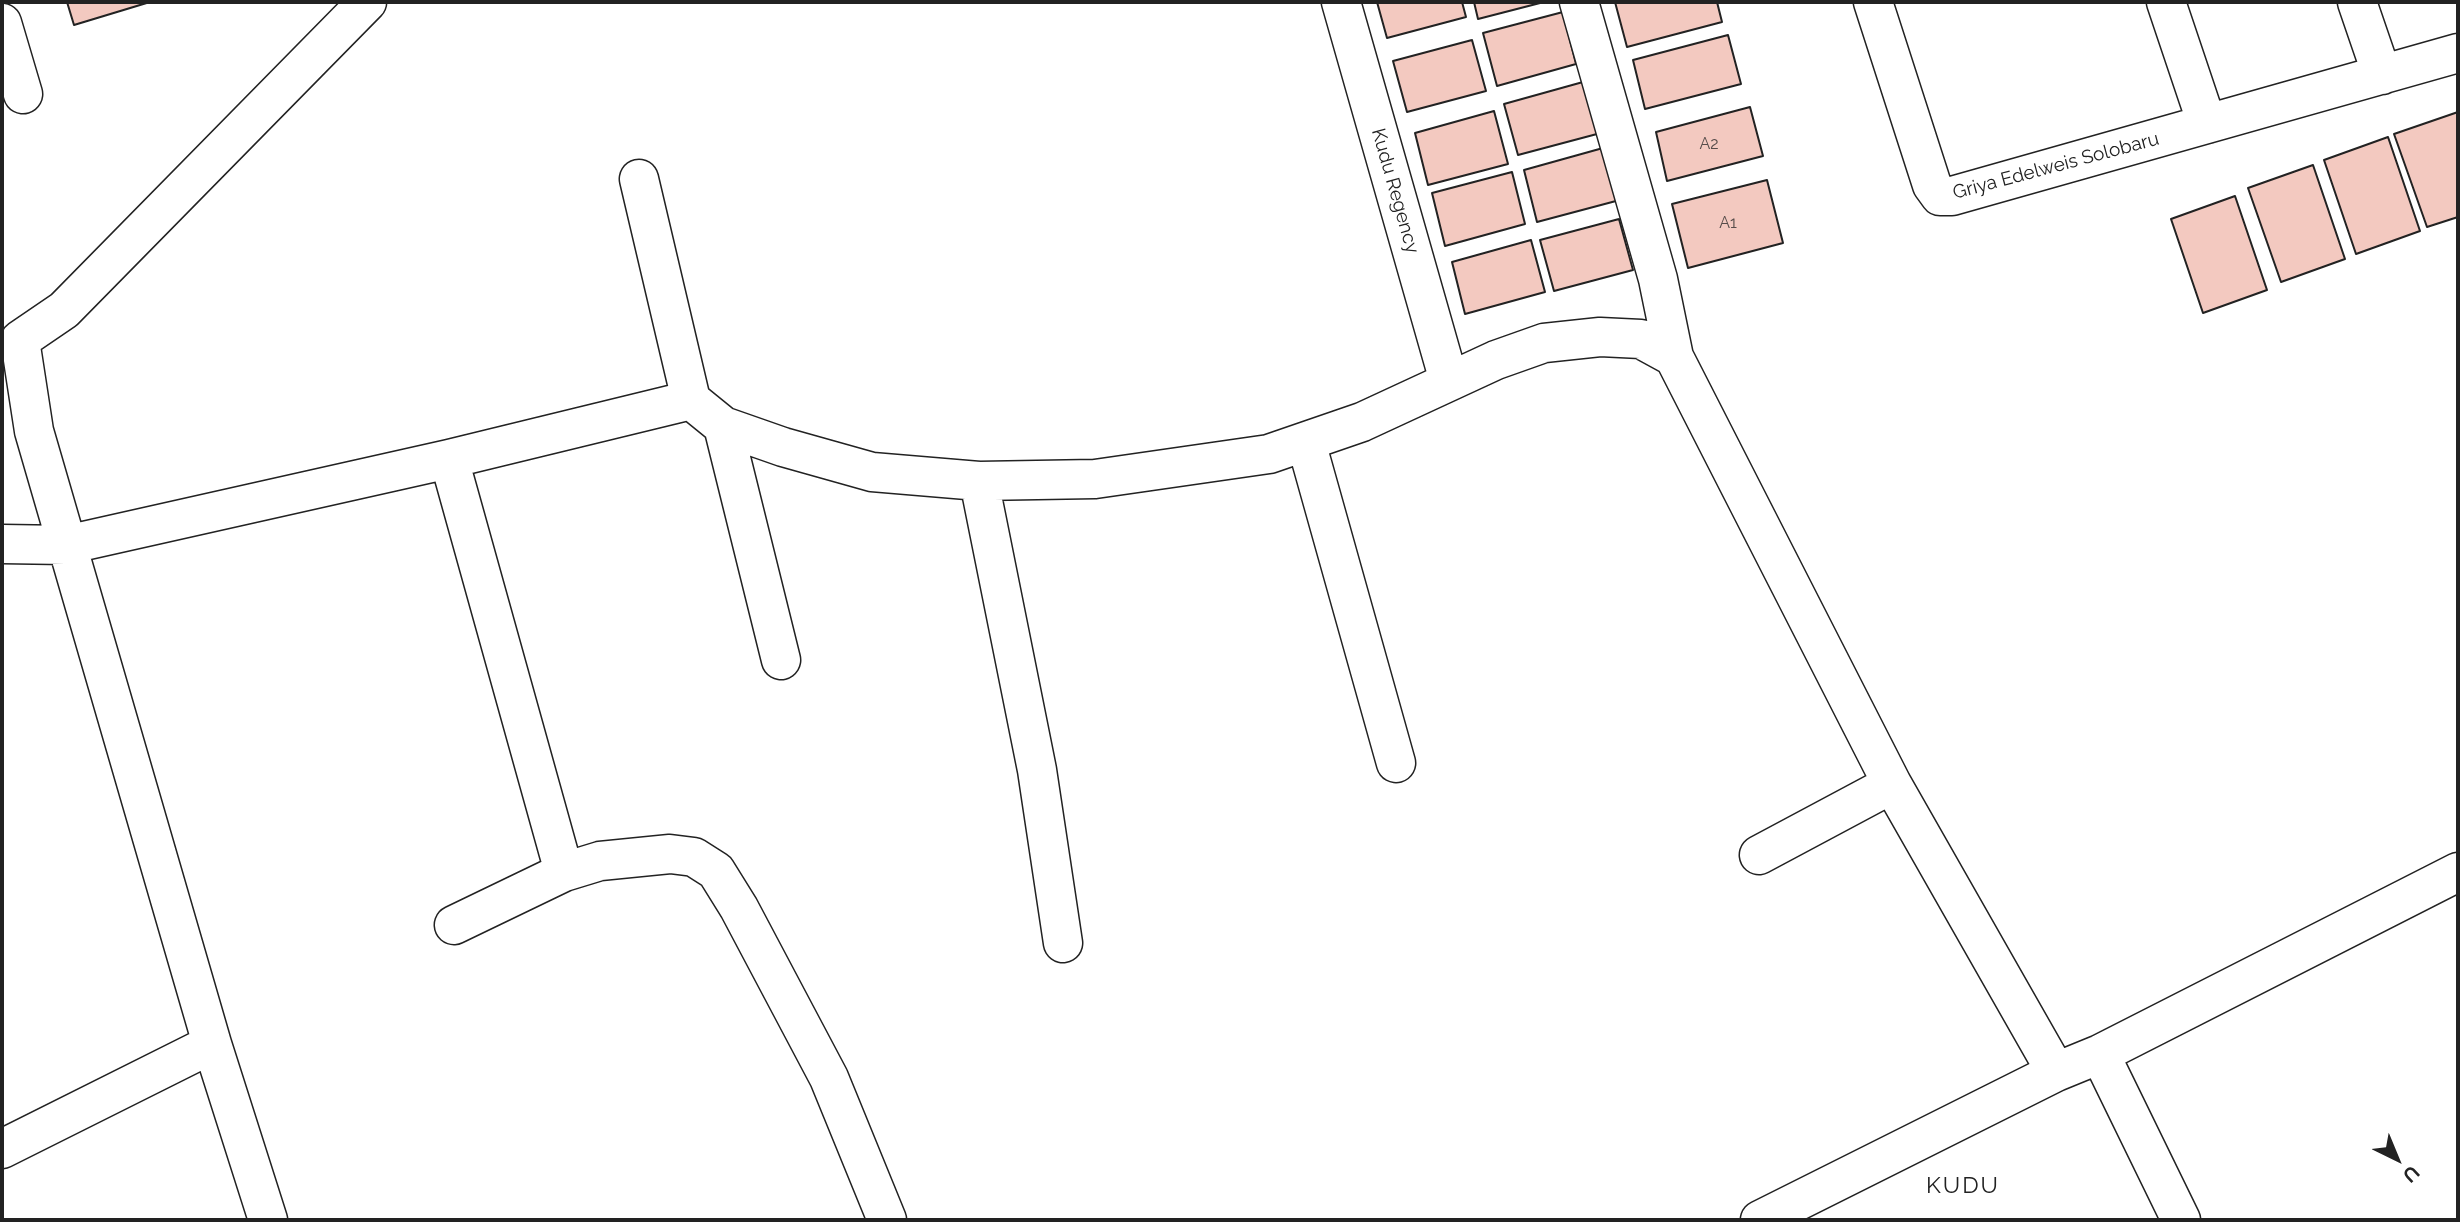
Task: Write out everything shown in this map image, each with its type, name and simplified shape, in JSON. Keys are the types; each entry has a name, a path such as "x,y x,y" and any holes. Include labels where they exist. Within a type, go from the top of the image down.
{"street":[{"path":"268,1220 212,1044 66,545 11,342 64,310 367,2"},
{"name":"Kudu Regency","path":"1341,2 1449,381"},
{"path":"1579,2 1658,279 1674,357 1892,784 2056,1072"},
{"name":"Griya Edelweis Solobaru","path":"1873,2 1932,185 1940,196 1952,196 2458,53"},
{"path":"2165,2 2207,124"},
{"path":"2357,2 2382,75"},
{"path":"2,23 23,94"},
{"path":"639,179 691,400 723,426 783,447 872,472 979,481 1095,479 1269,454 1362,422 1496,360 1544,343 1600,337 1641,339 1674,357"},
{"path":"2,544 66,545 449,459 691,400"},
{"path":"723,426 781,660"},
{"path":"1306,442 1396,763"},
{"path":"449,459 564,872"},
{"path":"979,481 1037,770 1063,943"},
{"path":"1759,855 1892,784"},
{"path":"454,925 564,872 600,861 670,854 694,857 716,871 739,908 829,1079 887,1220"},
{"path":"1760,1220 2056,1072 2100,1054 2458,872"},
{"path":"2,1149 212,1044"},
{"path":"2100,1054 2181,1220"}],"building":[{"path":"67,2 150,2 74,25"},
{"path":"1377,2 1462,2 1466,17 1387,38"},
{"path":"1474,2 1544,2 1478,19"},
{"path":"1615,2 1717,2 1722,22 1627,47"},
{"path":"1563,12 1576,64 1497,86 1483,33"},
{"path":"1728,35 1741,84 1645,109 1633,60"},
{"path":"1472,40 1486,91 1407,112 1393,61"},
{"path":"1583,82 1597,134 1518,155 1504,104"},
{"path":"1750,107 1763,156 1667,181 1656,132"},
{"path":"1494,111 1508,164 1428,185 1415,133"},
{"path":"2458,112 2458,217 2427,227 2394,134"},
{"path":"2388,137 2420,231 2356,254 2324,160"},
{"path":"1603,148 1616,201 1537,222 1524,170"},
{"path":"2313,165 2345,259 2281,282 2248,188"},
{"path":"1512,172 1525,224 1445,246 1432,193"},
{"path":"1767,180 1783,243 1688,268 1672,204"},
{"path":"2235,196 2267,290 2203,313 2171,219"},
{"path":"1619,219 1633,270 1554,291 1540,240"},
{"path":"1531,240 1545,292 1465,314 1452,262"}],"district":[{"name":"KUDU","path":"1963,1186"}]}
